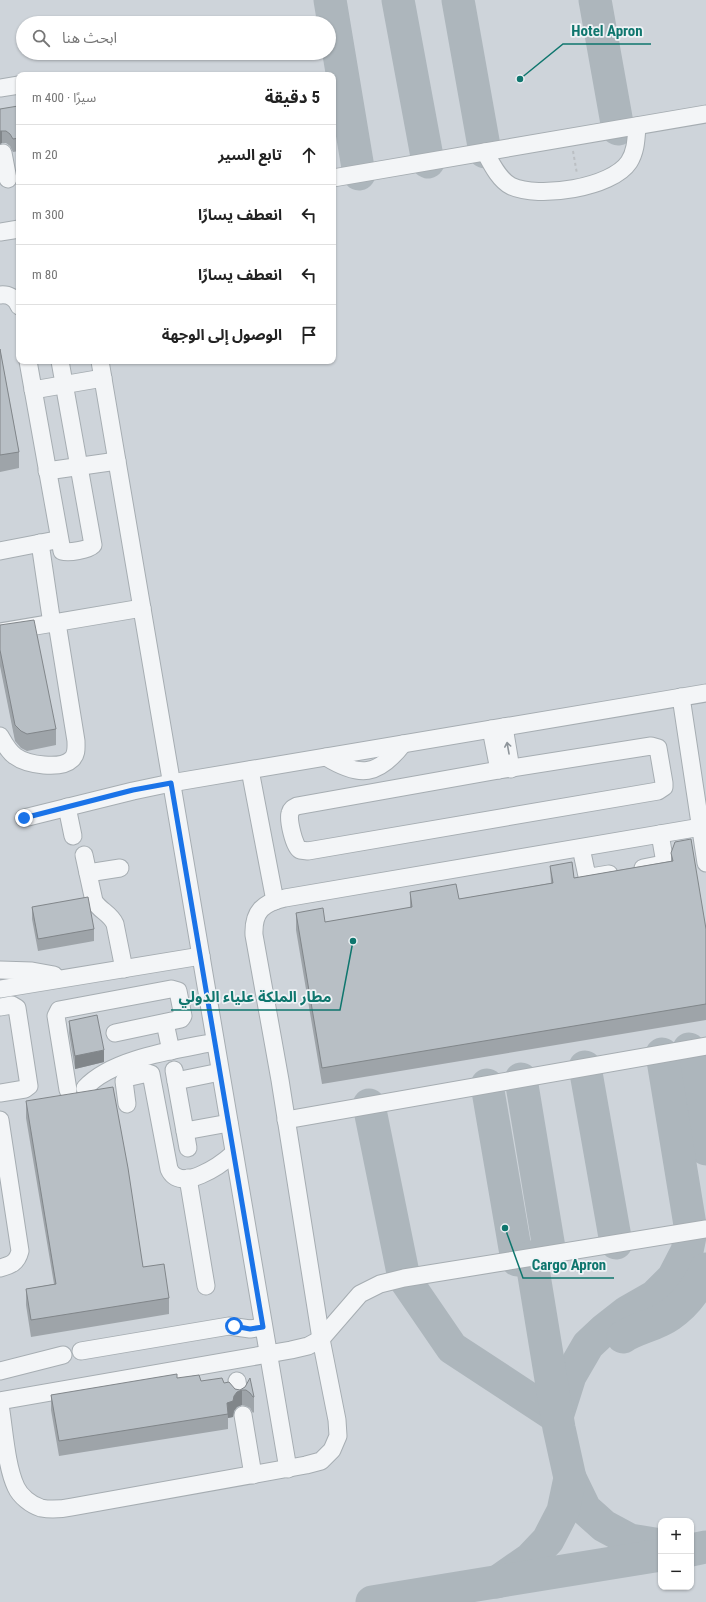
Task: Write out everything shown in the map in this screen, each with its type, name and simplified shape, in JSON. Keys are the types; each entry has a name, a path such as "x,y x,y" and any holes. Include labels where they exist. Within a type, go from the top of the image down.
{"lane":[{"path":"0,88 16,85"},
{"path":"336,177 706,114"},
{"path":"485,152 498,174 510,186 532,192 559,190 593,184 613,176 628,162 636,144 637,126"},
{"path":"3,153 9,179"},
{"path":"0,232 16,229"},
{"path":"0,295 5,294 16,300"},
{"path":"29,364 60,540 64,552 89,548 93,545 61,364"},
{"path":"101,364 288,1469"},
{"path":"33,390 103,378"},
{"path":"47,471 117,461"},
{"path":"0,551 60,540"},
{"path":"0,736 15,756 40,765 65,764 72,759 76,751 76,741 40,543"},
{"path":"0,632 142,608"},
{"path":"24,818 133,790 171,783 706,693"},
{"path":"681,697 706,858"},
{"path":"498,728 505,770"},
{"path":"654,746 658,748 659,751 664,787 662,790 308,851 300,850 295,845 290,814 293,808 297,806 505,770 654,746"},
{"path":"255,769 280,900"},
{"path":"67,807 73,836"},
{"path":"0,1404 11,1473 16,1488 26,1500 40,1508 56,1509 72,1507 288,1469 321,1461 332,1450 338,1436 337,1420 321,1339 254,924 257,914 265,905 280,900 701,827"},
{"path":"581,848 586,876 591,877 626,871 665,863 660,834"},
{"path":"84,855 94,901 97,906 112,918 115,924 124,969"},
{"path":"88,873 120,868"},
{"path":"0,989 201,956"},
{"path":"0,970 72,977"},
{"path":"115,1033 181,1019 183,1016 180,994 175,989 59,1010 56,1016 77,1089 118,1065 171,1051 215,1042"},
{"path":"0,1007 12,1006 17,1008 29,1086 25,1089 0,1093"},
{"path":"165,1023 171,1051"},
{"path":"286,1120 706,1046"},
{"path":"220,1072 175,1076 186,1139 229,1123"},
{"path":"127,1104 124,1081 126,1078 148,1073 151,1074 169,1169 171,1175 176,1178 188,1178 203,1173 217,1166 234,1153"},
{"path":"0,1268 12,1265 16,1261 20,1251 1,1129"},
{"path":"188,1178 206,1286"},
{"path":"0,1401 308,1346 321,1339 360,1294 380,1284 404,1278 706,1229"},
{"path":"81,1351 228,1326 250,1329 263,1327"},
{"path":"0,1371 63,1355"},
{"path":"243,1415 253,1475"}],"path":[{"path":"571,138 579,186"}],"shaded area":[{"path":"0,0 706,0 706,1602 0,1602"}],"building":[{"path":"16,106 16,138 13,139 6,131 0,131 0,109"},
{"path":"0,349 19,452 0,455"},
{"path":"34,620 56,729 27,734 15,725 0,650 0,625"},
{"path":"691,839 706,929 706,1004 322,1068 296,913 323,908 325,922 412,907 410,892 456,884 459,899 553,883 550,866 572,862 574,878 673,861 671,853 675,842"},
{"path":"88,897 94,929 38,939 32,907"},
{"path":"97,1015 104,1050 75,1056 69,1021"},
{"path":"113,1087 128,1168 143,1267 164,1264 169,1298 31,1320 26,1289 56,1284 26,1101"},
{"path":"177,1374 177,1378 199,1375 201,1381 222,1378 224,1383 229,1382 235,1389 240,1390 245,1387 250,1378 254,1397 246,1390 237,1392 233,1401 227,1403 228,1414 59,1441 51,1395"}],"taxiway":[{"path":"330,0 333,16"},
{"path":"398,0 428,162"},
{"path":"458,0 485,152"},
{"path":"595,0 618,129"},
{"path":"336,36 359,174"},
{"path":"689,1049 706,1149"},
{"path":"369,1105 404,1278 452,1348 557,1417 570,1376 588,1345 627,1312 655,1296 673,1278 687,1251 691,1231 662,1054"},
{"path":"585,1067 616,1243"},
{"path":"521,1079 550,1254"},
{"path":"487,1085 517,1260"},
{"path":"497,1582 530,1559 548,1540 563,1511 570,1478 559,1428 531,1257"},
{"path":"623,1337 659,1321 676,1311 691,1295 706,1269"},
{"path":"570,1478 585,1509 604,1526 630,1540 658,1545"},
{"path":"694,1549 706,1547"},
{"path":"372,1602 658,1555"}],"place":[{"name":"Hotel Apron","path":"520,79"},
{"name":"مطار الملكة علياء الدولي","path":"353,941"},
{"name":"Cargo Apron","path":"505,1228"}],"route":[{"path":"24,818 133,790 171,783 263,1327 244,1329 234,1326"}]}
